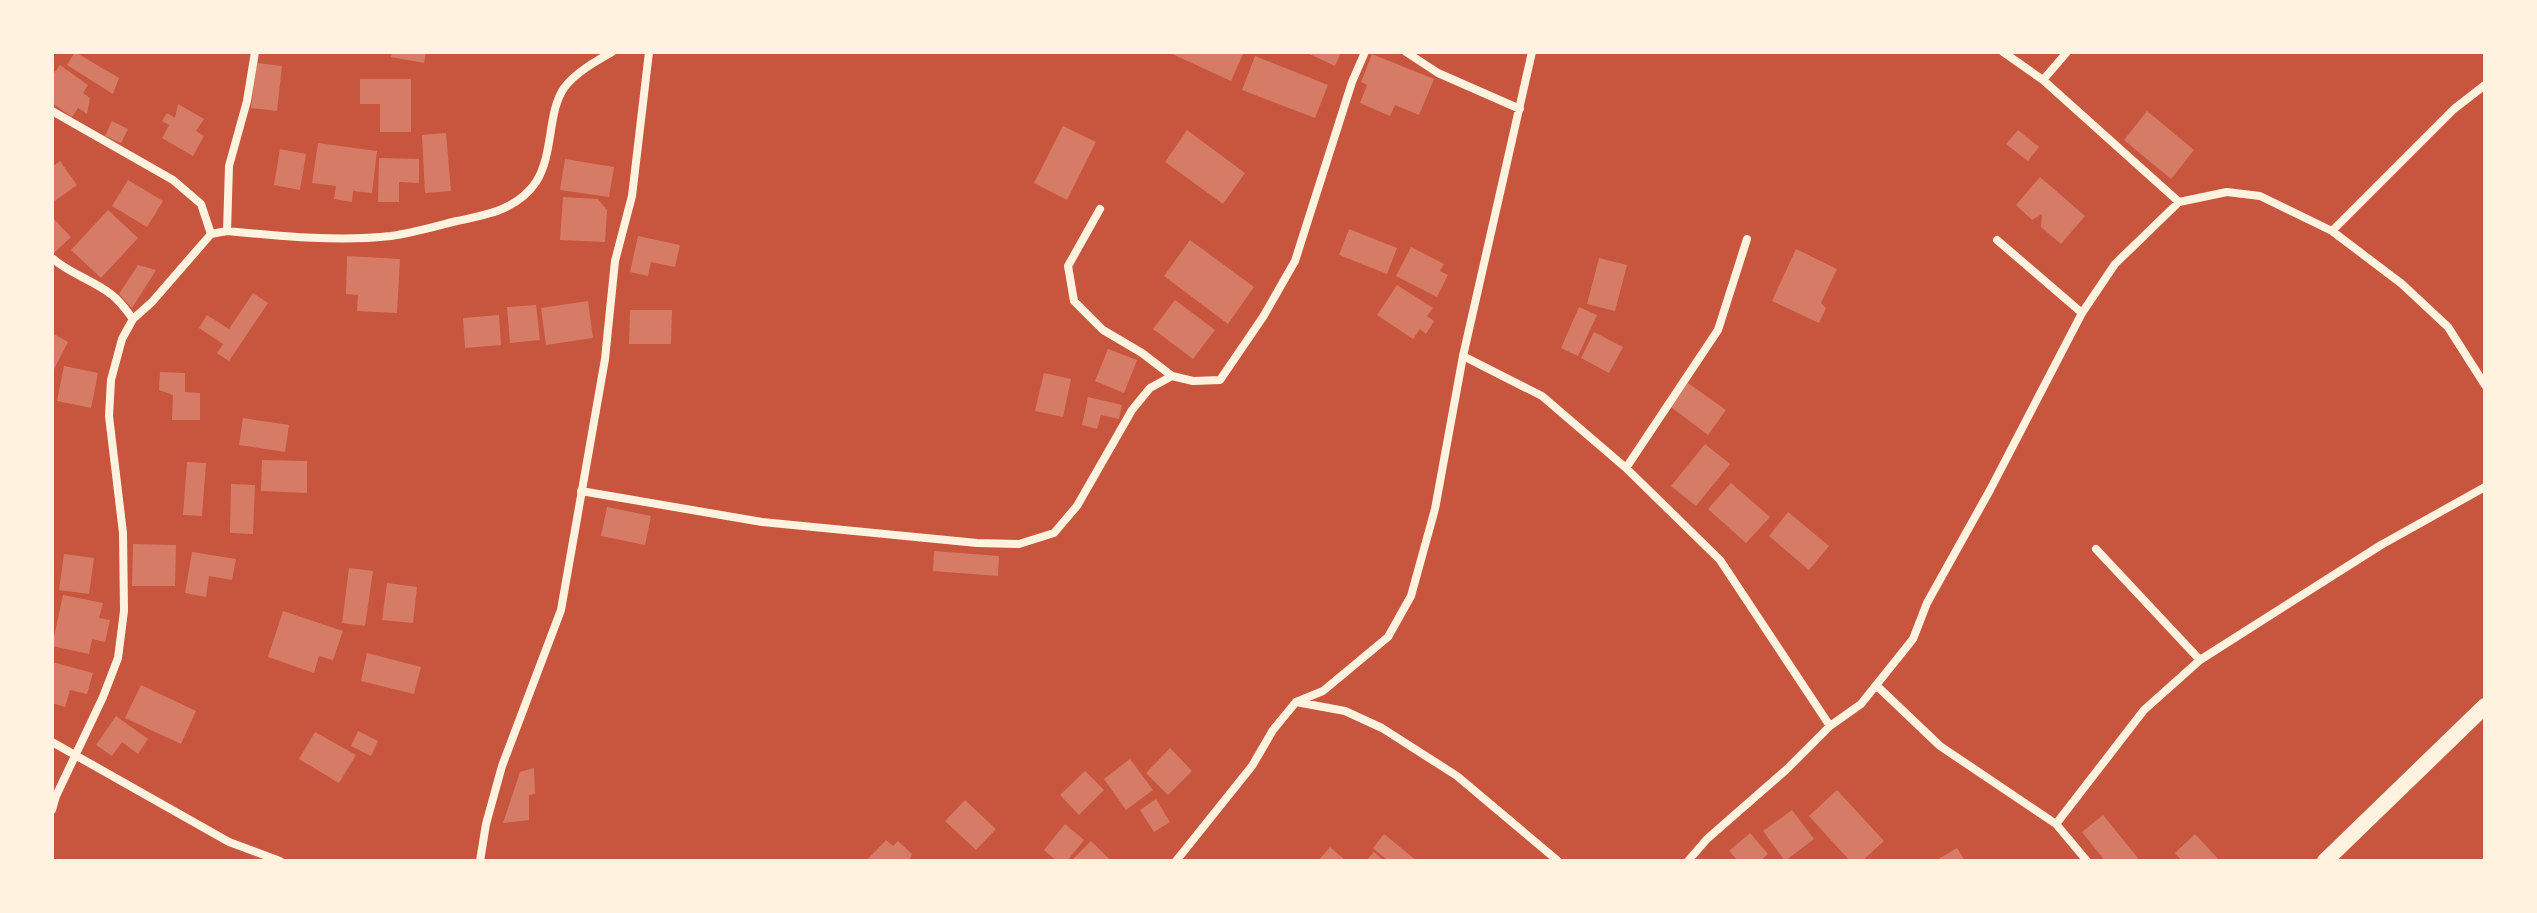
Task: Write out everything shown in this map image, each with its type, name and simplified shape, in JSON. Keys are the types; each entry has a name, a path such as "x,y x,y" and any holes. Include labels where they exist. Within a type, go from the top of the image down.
{"main road":[{"path":"2325,861 2485,706"}],"street":[{"path":"227,231 229,166 247,101 255,52"},
{"path":"52,810 118,658 124,611 123,533 109,416 111,380 122,339 133,319 152,302 211,234 227,231 323,237 392,236 502,210 519,200 536,181 547,154 564,89 596,61 612,52"},
{"path":"480,861 486,824 502,766 561,610 605,359 615,261 632,196 649,52"},
{"path":"1100,209 1068,266 1074,301 1103,330 1142,353 1172,376 1193,381 1220,380 1263,317 1295,261 1352,82 1365,52"},
{"path":"1406,52 1438,73 1520,109"},
{"path":"1176,861 1252,766 1273,730 1296,702 1323,691 1388,637 1411,596 1435,509 1463,356 1532,52"},
{"path":"2003,52 2043,80 2179,202"},
{"path":"2043,80 2067,52"},
{"path":"2332,231 2454,109 2485,85"},
{"path":"52,111 173,180 201,204 211,234"},
{"path":"1688,861 1707,839 1787,769 1830,726 1861,704 1913,639 1927,603 2082,313 2115,264 2179,202 2227,192 2260,196 2332,231 2402,284 2448,327 2485,385"},
{"path":"1626,468 1718,330 1747,239"},
{"path":"1997,240 2082,313"},
{"path":"52,258 66,270 114,296 133,319"},
{"path":"1463,356 1542,396 1626,468 1720,560 1830,726"},
{"path":"581,491 762,522 977,543 1019,544 1054,533 1077,506 1132,410 1150,388 1172,376"},
{"path":"2056,824 2144,710 2200,660 2381,545 2485,487"},
{"path":"2096,549 2200,660"},
{"path":"1876,685 1940,746 2056,824 2087,861"},
{"path":"1296,702 1345,711 1382,728 1457,776 1558,861"},
{"path":"52,742 229,842 280,861"}],"building":[{"path":"75,52 119,78 113,94 67,65"},
{"path":"392,52 426,52 424,63 391,57"},
{"path":"1168,52 1244,52 1231,81"},
{"path":"1305,52 1341,52 1335,66"},
{"path":"1372,54 1434,79 1419,115 1395,105 1390,116 1360,103 1367,85 1361,82"},
{"path":"1255,56 1328,85 1315,118 1242,90"},
{"path":"257,63 282,66 277,111 251,108"},
{"path":"60,65 88,85 83,93 90,98 87,114 78,108 72,117 52,103 52,76"},
{"path":"360,79 411,79 411,132 380,132 380,104 360,104"},
{"path":"178,104 204,119 196,131 204,136 193,156 162,138 169,125 162,121 167,113 175,118"},
{"path":"2147,111 2194,150 2171,179 2124,140"},
{"path":"112,121 128,129 121,143 105,136"},
{"path":"1063,126 1096,142 1067,200 1034,183"},
{"path":"1187,130 1245,173 1223,204 1165,162"},
{"path":"2018,130 2039,147 2028,161 2006,144"},
{"path":"446,133 451,191 425,193 422,135"},
{"path":"318,143 377,151 372,193 353,191 352,202 334,199 336,186 312,183"},
{"path":"280,149 306,154 300,190 274,185"},
{"path":"379,158 419,159 419,183 399,182 399,202 378,202"},
{"path":"565,159 614,167 609,197 560,190"},
{"path":"60,161 77,185 52,203 52,167"},
{"path":"2040,177 2085,216 2061,244 2041,227 2042,214 2032,220 2016,205"},
{"path":"128,180 163,201 147,227 112,206"},
{"path":"563,197 598,199 607,210 605,242 560,240"},
{"path":"108,210 138,238 101,278 71,250"},
{"path":"52,217 71,237 54,253 52,251"},
{"path":"1349,229 1397,248 1387,274 1339,255"},
{"path":"638,236 680,245 675,267 651,262 648,276 630,272"},
{"path":"1190,240 1254,287 1228,324 1164,276"},
{"path":"1411,247 1444,264 1440,271 1448,275 1437,297 1396,276"},
{"path":"1796,249 1837,269 1821,303 1826,308 1819,323 1772,301"},
{"path":"347,256 400,259 397,313 357,311 358,295 346,294"},
{"path":"1599,258 1627,265 1615,311 1587,304"},
{"path":"138,265 156,270 132,308 119,294"},
{"path":"1397,285 1433,308 1427,316 1434,321 1426,334 1420,329 1413,339 1377,315"},
{"path":"253,293 268,303 229,361 217,353 223,344 199,328 207,315 229,329"},
{"path":"1175,300 1215,330 1193,359 1153,329"},
{"path":"588,301 593,338 546,345 541,308"},
{"path":"536,305 540,340 510,343 507,307"},
{"path":"1579,307 1597,315 1578,356 1561,348"},
{"path":"630,310 672,310 671,344 629,344"},
{"path":"499,315 501,345 465,348 463,318"},
{"path":"1594,332 1623,347 1609,373 1581,358"},
{"path":"52,333 68,342 52,373"},
{"path":"1108,349 1137,360 1124,393 1095,381"},
{"path":"64,366 98,373 91,408 57,401"},
{"path":"160,372 185,373 185,392 200,393 200,420 172,420 173,395 159,390"},
{"path":"1044,373 1071,379 1063,417 1035,411"},
{"path":"1688,383 1726,410 1708,435 1671,407"},
{"path":"1088,397 1122,405 1119,419 1101,415 1097,429 1082,425"},
{"path":"243,418 289,425 285,452 239,445"},
{"path":"1705,444 1730,464 1696,506 1671,486"},
{"path":"262,460 307,461 307,493 261,491"},
{"path":"187,462 206,463 202,516 183,515"},
{"path":"1731,483 1770,517 1746,543 1708,509"},
{"path":"231,484 255,485 253,534 230,533"},
{"path":"607,507 651,516 645,545 601,536"},
{"path":"1788,512 1829,546 1809,570 1769,536"},
{"path":"133,544 176,545 175,586 132,586"},
{"path":"934,551 999,556 998,576 933,571"},
{"path":"192,552 236,559 232,580 209,576 206,597 185,593"},
{"path":"64,554 94,558 89,594 59,590"},
{"path":"349,568 373,571 365,626 342,623"},
{"path":"387,583 417,587 413,623 382,620"},
{"path":"63,595 103,603 99,618 110,620 105,642 92,639 89,654 52,646"},
{"path":"283,611 343,631 333,660 319,656 314,673 268,657"},
{"path":"367,653 421,667 414,694 361,681"},
{"path":"52,662 93,673 87,694 70,690 65,707 52,703"},
{"path":"141,685 196,711 181,744 125,718"},
{"path":"116,716 148,739 138,754 122,742 112,756 96,745"},
{"path":"358,731 378,741 371,756 351,746"},
{"path":"315,732 356,755 339,783 299,759"},
{"path":"1170,748 1192,771 1168,795 1146,773"},
{"path":"1130,759 1153,790 1126,810 1104,779"},
{"path":"534,768 535,794 529,795 529,820 503,823 520,772"},
{"path":"1085,771 1104,790 1079,815 1060,795"},
{"path":"1837,790 1884,841 1862,861 1850,861 1809,816"},
{"path":"1156,799 1170,822 1154,832 1140,810"},
{"path":"965,800 996,829 976,850 945,821"},
{"path":"1792,810 1814,839 1785,861 1763,831"},
{"path":"2103,815 2138,858 2134,861 2105,861 2082,832"},
{"path":"1065,824 1084,840 1067,861 1057,861 1044,850"},
{"path":"1750,833 1768,854 1760,861 1738,861 1729,851"},
{"path":"1384,834 1417,861 1388,861 1373,848"},
{"path":"2195,834 2220,861 2182,861 2175,853"},
{"path":"886,840 893,846 898,841 912,854 909,861 866,861"},
{"path":"1091,841 1109,859 1071,861"},
{"path":"1330,847 1346,861 1318,861"},
{"path":"1957,848 1965,861 1935,861"},
{"path":"1374,852 1384,861 1366,861"}]}
